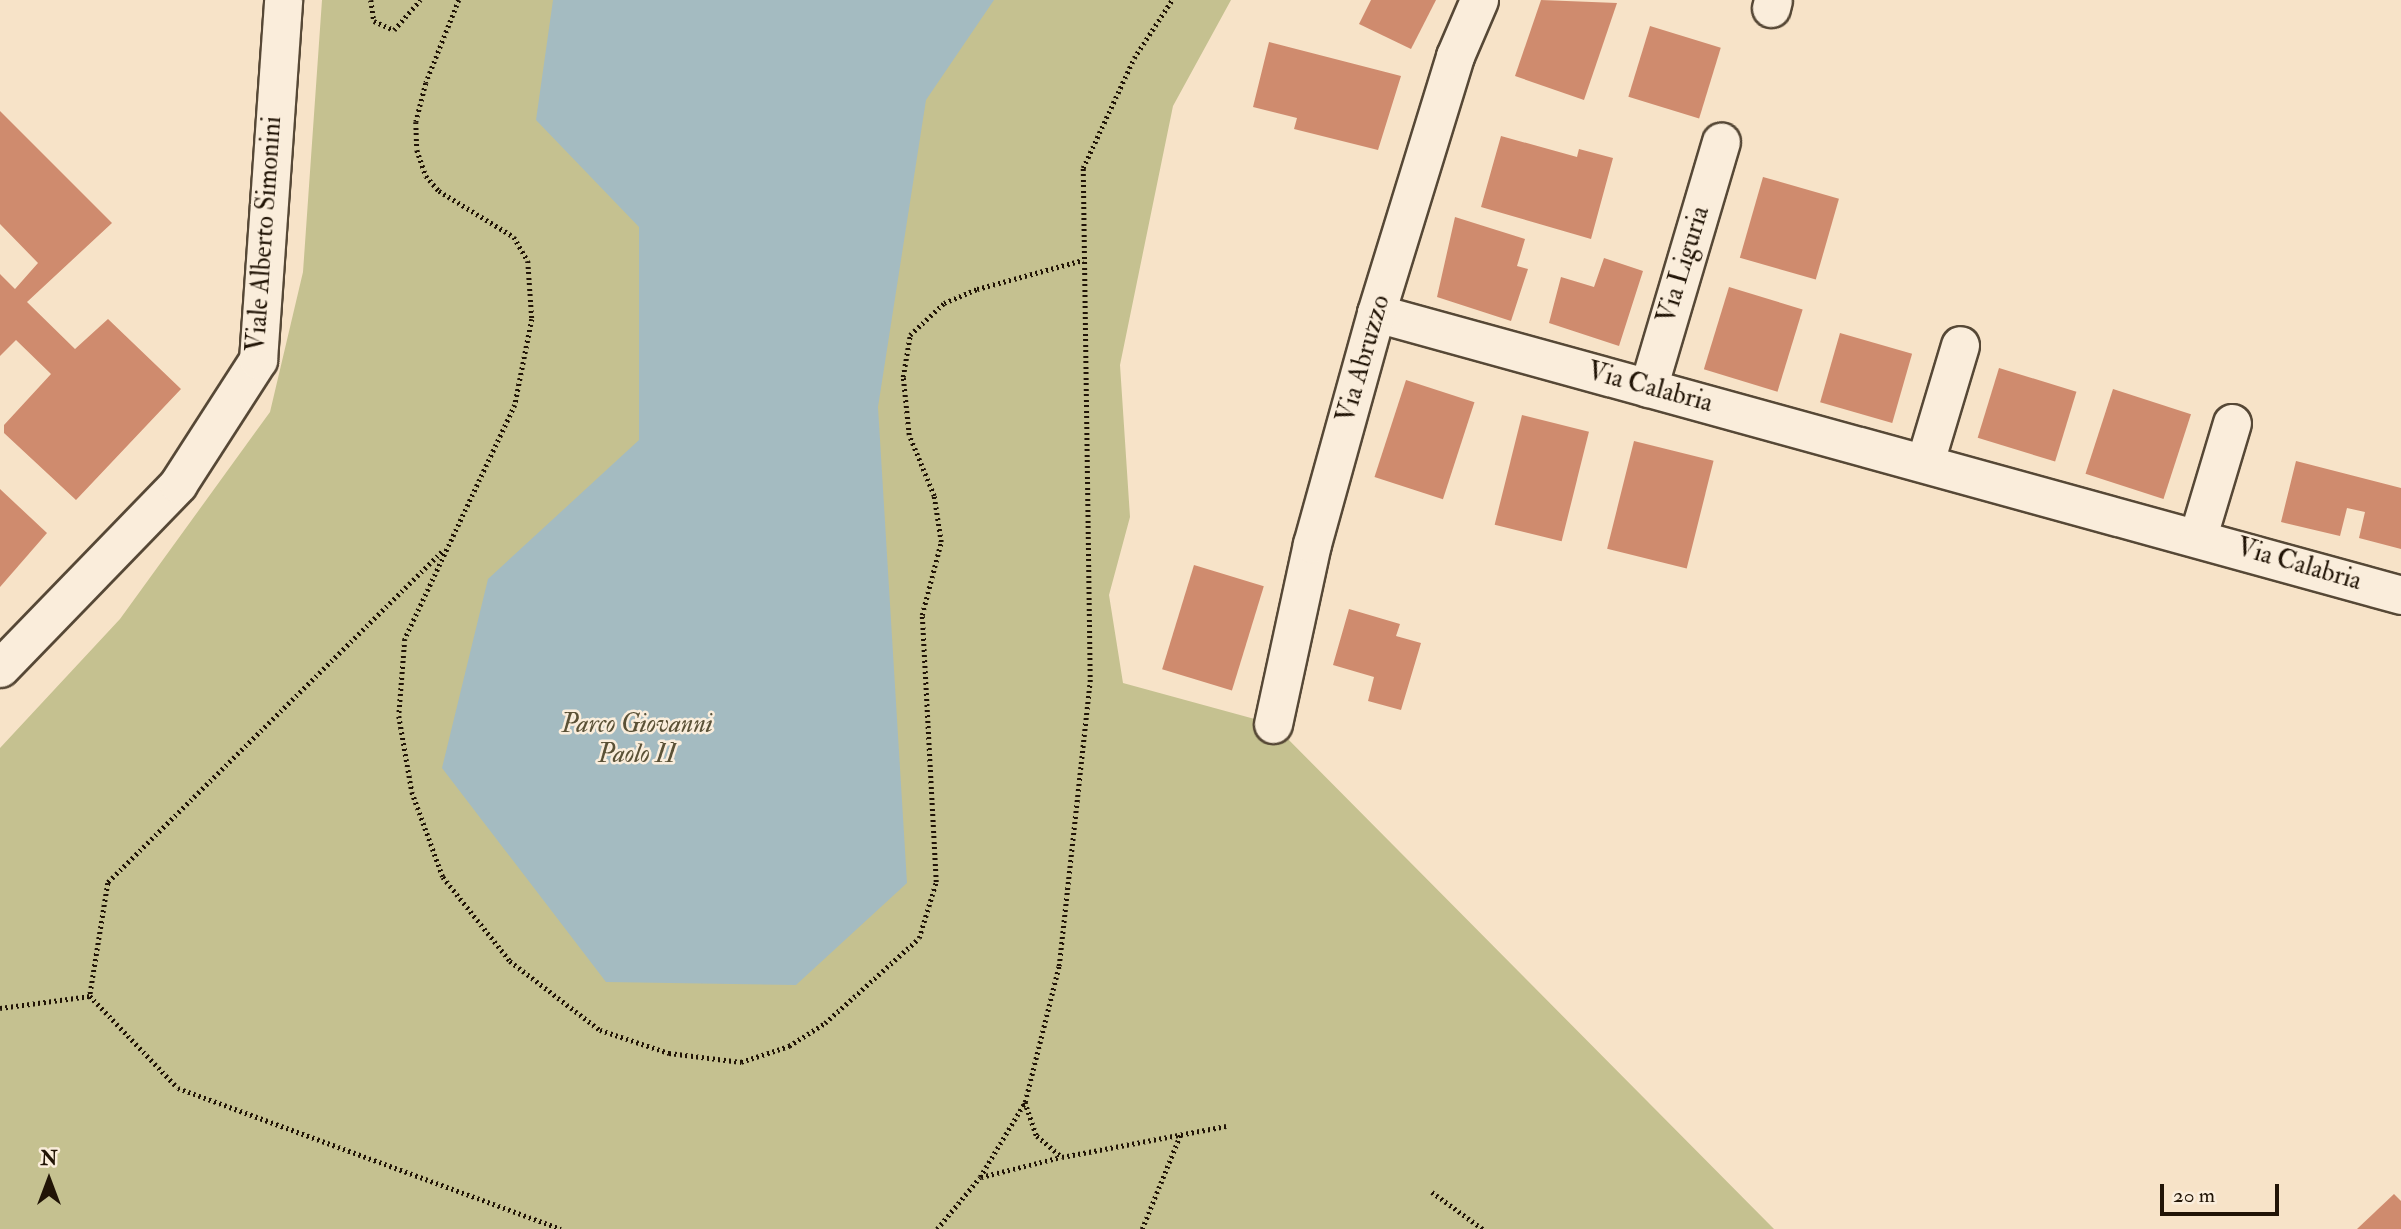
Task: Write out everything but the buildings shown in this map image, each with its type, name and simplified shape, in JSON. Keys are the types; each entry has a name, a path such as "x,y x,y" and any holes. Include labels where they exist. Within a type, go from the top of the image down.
{"street":[{"name":"Viale Alberto Simonini","path":"0,668 178,484 258,360 283,0"},
{"name":"Via Abruzzo","path":"1273,724 1312,544 1376,313 1455,56 1479,0"},
{"name":"Via Liguria","path":"1648,388 1721,142"},
{"name":"Via Calabria","path":"1376,313 2197,536 2401,595"},
{"path":"1925,462 1960,345"},
{"path":"2197,536 2232,423"}],"path":[{"path":"371,0 374,21 394,30 420,0"},
{"path":"459,0 426,83 416,122 417,150 426,176 439,191 513,237 528,261 532,318 515,405 405,639 399,716 412,792 443,877 510,961 600,1030 669,1053 741,1062 789,1046 824,1023 919,938 936,882 922,615 941,542 934,496 909,435 903,377 910,335 944,303 977,289 1083,260"},
{"path":"937,1229 981,1177 1025,1102 1059,966 1090,682 1090,398 1083,260 1083,168 1134,58 1172,0"},
{"path":"90,996 107,883 445,549"},
{"path":"0,1008 90,996"},
{"path":"90,996 178,1088 561,1229"},
{"path":"1025,1102 1037,1136 1062,1157"},
{"path":"981,1177 1062,1157 1226,1126"},
{"path":"1142,1229 1181,1133"},
{"path":"1432,1192 1483,1229"}],"green space":[{"name":"Parco Giovanni Paolo II","path":"322,0 1231,0 1173,106 1120,365 1130,517 1109,595 1123,683 1273,724 1774,1229 0,1229 0,748 120,619 270,412 303,272"}],"water":[{"path":"553,0 994,0 926,100 878,407 907,883 796,985 606,982 442,768 488,579 639,440 639,227 536,120"}]}
